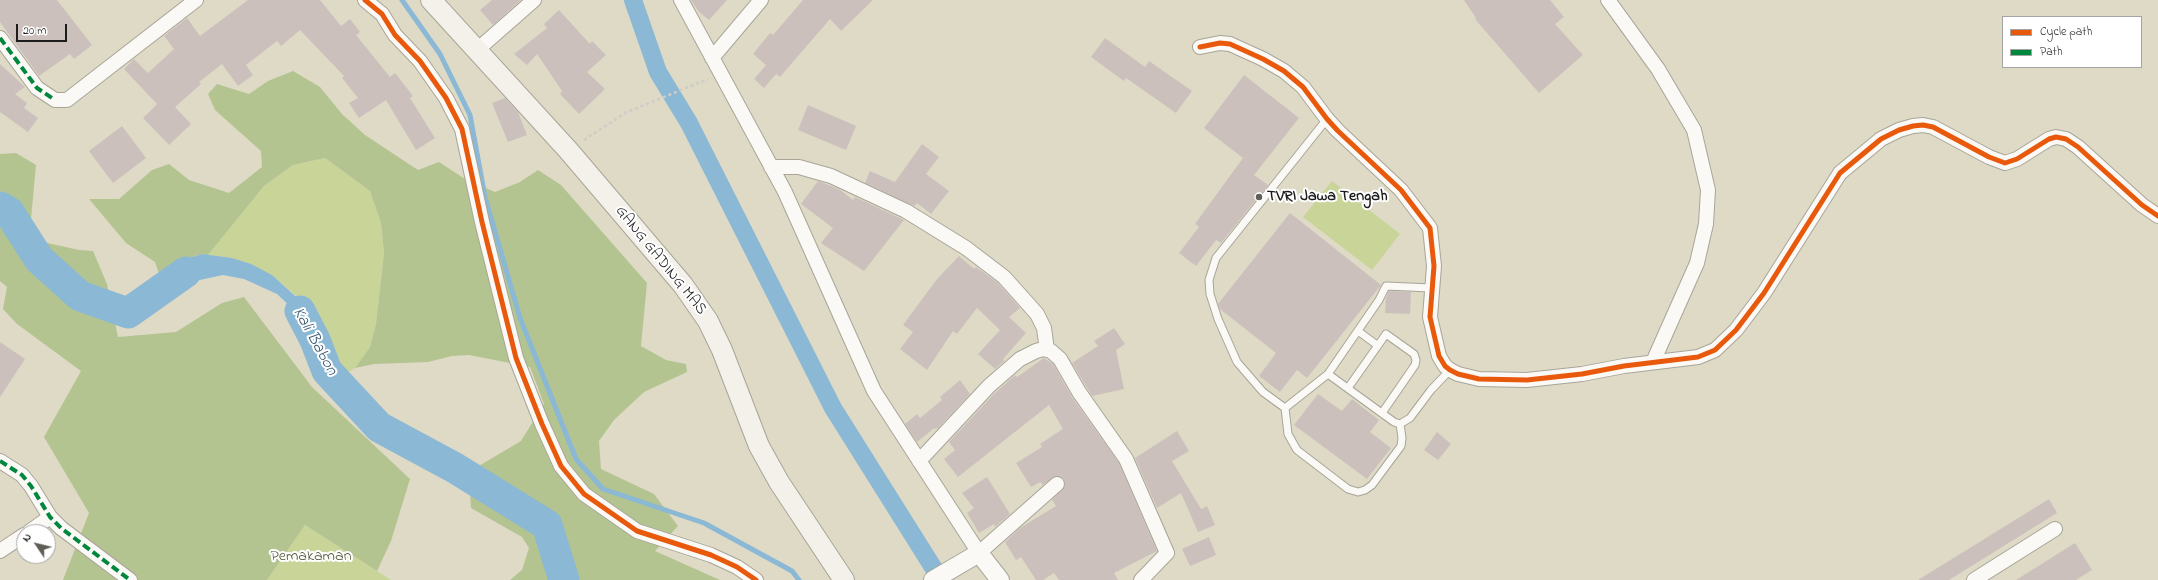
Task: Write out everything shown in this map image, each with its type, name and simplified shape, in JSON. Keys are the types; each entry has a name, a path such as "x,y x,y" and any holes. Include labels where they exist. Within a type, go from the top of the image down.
{"main road":[{"name":"GANG GADING MAS","path":"431,0 568,150 683,285 708,321 722,350 759,446 779,482 844,580"}],"street":[{"path":"0,38 37,88 55,100 67,100 196,0"},
{"path":"365,0 382,14 395,35 420,61 446,98 462,129 482,222 516,358 542,424 562,466 584,494 637,531 711,555 736,567 756,580"},
{"path":"477,50 534,0"},
{"path":"681,0 785,192 874,391 979,553 1000,580"},
{"path":"712,58 761,0"},
{"path":"1608,0 1658,69 1694,130 1708,190 1706,224 1698,263 1653,362"},
{"path":"1200,47 1220,43 1230,44 1284,70 1303,87 1327,119 1401,190 1430,228 1433,244 1434,266 1431,288 1430,317 1432,333 1439,356 1445,366 1450,370 1458,374 1479,379 1527,380 1582,374 1653,362 1698,357 1715,350 1731,335 1764,293 1840,173 1882,139 1899,130 1923,125 1933,127 1988,157 2006,163 2017,159 2049,139 2056,137 2066,139 2078,147 2142,205 2158,216"},
{"path":"771,167 799,167 831,176 906,211 966,248 1004,277 1037,314 1044,328 1047,350"},
{"path":"919,461 989,386 1020,358 1036,351 1047,350 1060,359 1079,392 1126,459 1167,553 1140,580"},
{"path":"0,461 22,475 31,486 50,518 88,550 130,580"},
{"path":"933,580 979,553 1057,484"},
{"path":"41,524 50,518"},
{"path":"1974,580 2055,529"},
{"path":"0,551 16,541"}],"lane":[{"path":"1327,119 1216,258 1209,280 1210,294 1218,319 1238,362 1263,392 1285,408 1288,434 1297,450 1348,489 1358,492 1365,490 1372,485 1400,446 1400,424"},
{"path":"1285,408 1328,374 1379,300 1386,286 1431,288"},
{"path":"1358,331 1377,345"},
{"path":"1348,388 1386,334 1414,354 1416,360 1415,366 1382,413"},
{"path":"1400,424 1410,418 1431,390 1450,370"},
{"path":"1328,374 1382,413 1400,424"}],"path":[{"path":"568,150 626,113 704,81"}],"green space":[{"path":"293,71 320,87 342,114 365,135 418,170 439,162 465,179 495,192 520,182 538,170 561,185 647,283 641,346 666,360 686,364 687,372 644,392 614,420 599,441 601,469 654,494 678,526 655,551 720,580 510,580 522,570 529,548 522,537 471,508 470,492 477,467 521,441 544,404 530,367 469,355 452,356 428,362 374,364 355,368 370,347 376,324 384,253 381,223 370,191 325,158 293,165 264,186 208,255 202,254 183,260 161,279 155,262 126,243 89,199 119,199 152,170 169,164 189,180 229,193 262,167 261,151 215,110 208,94 217,84 249,94 268,81"},
{"path":"16,153 36,165 31,219 43,242 79,250 93,251 107,284 118,337 176,332 222,303 244,297 312,387 410,479 391,541 377,571 305,525 267,580 63,580 89,513 44,437 81,371 17,324 3,309 7,287 0,281 0,154"},
{"path":"325,158 370,191 381,223 384,253 376,324 370,347 355,368 344,375 341,381 330,370 323,345 304,303 272,275 232,258 208,255 264,186 293,165"},
{"path":"1332,181 1400,234 1372,270 1303,217"},
{"name":"Pemakaman","path":"305,525 391,580 267,580"}],"water":[{"path":"202,254 232,258 251,264 272,275 304,304 323,345 315,351 303,322 292,308 277,294 244,279 223,275 186,283 153,301 150,293 153,286 183,260"}],"building":[{"path":"0,0 57,0 92,45 74,59 70,54 39,76 0,22"},
{"path":"248,0 320,0 341,26 350,19 360,32 356,35 390,77 395,73 413,96 410,98 435,138 416,150 386,100 359,118 349,103 358,98 342,78 344,76 300,30 281,46 277,41 246,65 253,75 238,86 222,64 199,82 201,84 175,107 191,124 169,145 143,118 157,104 124,69 134,59 148,73 174,49 164,36 187,18 200,36"},
{"path":"492,0 521,0 493,25 480,10"},
{"path":"691,0 727,0 709,20 699,12"},
{"path":"803,0 873,0 841,31 830,19 780,77 776,74 764,88 754,79 766,65 753,54 770,33 773,35"},
{"path":"1464,0 1550,0 1564,17 1555,24 1583,55 1539,93 1475,19 1476,18"},
{"path":"559,10 590,44 592,41 606,55 587,72 605,89 579,114 560,94 562,91 537,54 527,65 514,54 547,28 544,24"},
{"path":"1105,38 1145,67 1149,61 1192,91 1176,113 1126,78 1124,81 1091,57"},
{"path":"0,64 25,87 15,94 27,103 24,108 38,118 28,132 0,112"},
{"path":"1244,75 1299,118 1254,175 1268,185 1221,243 1216,240 1196,266 1179,253 1199,227 1195,224 1243,158 1204,128"},
{"path":"505,98 518,112 527,135 508,142 492,103"},
{"path":"808,105 856,126 846,150 798,130"},
{"path":"122,126 146,158 113,183 89,151"},
{"path":"922,144 939,157 926,174 949,191 931,214 917,203 914,206 865,183 870,171 895,182"},
{"path":"818,181 839,189 853,200 855,197 904,220 864,271 821,243 833,228 801,204"},
{"path":"1290,213 1381,285 1307,378 1297,370 1280,392 1259,376 1276,353 1220,309 1218,304"},
{"path":"959,256 974,269 976,267 998,283 1020,308 1009,317 1026,333 1003,359 1004,361 995,369 978,354 1000,330 977,308 957,334 953,331 927,370 900,349 913,332 903,325 937,279"},
{"path":"1389,291 1411,292 1410,314 1385,313 1386,298"},
{"path":"1114,328 1125,344 1116,350 1124,389 1092,396 1072,363 1098,346 1094,341"},
{"path":"0,342 25,359 0,397"},
{"path":"1044,358 1053,364 1072,397 1119,463 1157,551 1114,573 1118,580 1059,580 1054,573 1043,580 1036,580 1021,557 1016,560 1005,542 1020,528 1056,506 1052,500 1065,486 1064,479 1056,476 1043,485 1040,482 1031,487 1016,463 1042,447 1040,444 1063,429 1049,405 958,477 944,459 955,450 949,442 993,395 1015,375 1017,377"},
{"path":"960,380 970,394 938,428 933,429 917,442 905,424 917,414 920,418 942,400 940,397"},
{"path":"1318,394 1342,411 1352,399 1379,420 1370,432 1391,448 1367,479 1294,425"},
{"path":"1177,431 1189,451 1172,461 1201,509 1207,506 1215,525 1198,532 1181,493 1157,508 1135,458"},
{"path":"1437,432 1451,444 1438,460 1424,450"},
{"path":"987,477 1010,514 995,527 994,524 979,533 967,513 974,508 962,493"},
{"path":"2049,499 2057,513 1949,580 1918,580"},
{"path":"1209,537 1216,555 1190,566 1182,549"},
{"path":"2075,543 2092,570 2076,580 2016,580"}],"waterway":[{"path":"402,0 440,54 470,115 485,197 520,318 576,459 603,489 704,523 792,571 799,580"},
{"path":"633,0 658,72 689,123 833,408 941,580"},
{"name":"Kali Babon","path":"0,207 9,212 39,259 80,296 128,313 186,272"},
{"name":"Kali Babon","path":"300,311 315,340 327,371 379,427 455,468 547,525 564,580"}],"marked path":[{"path":"0,38 37,88 55,100"},
{"path":"0,461 22,475 31,486 50,517 61,528 130,580"}],"cycle path":[{"path":"365,0 382,14 395,35 420,61 446,98 462,129 482,222 516,358 542,424 561,466 584,494 637,531 711,555 737,567 756,580"},
{"path":"1200,47 1220,43 1230,44 1263,59 1284,71 1303,87 1338,131 1401,190 1430,228 1434,266 1430,317 1439,356 1445,366 1450,370 1458,374 1479,379 1527,380 1582,374 1624,366 1698,357 1715,350 1736,330 1764,293 1840,173 1881,139 1899,130 1913,126 1923,125 1933,127 1989,157 2005,163 2017,159 2049,139 2056,137 2066,139 2078,147 2142,205 2158,216"}],"place":[{"name":"TVRI Jawa Tengah","path":"1259,197"}]}
